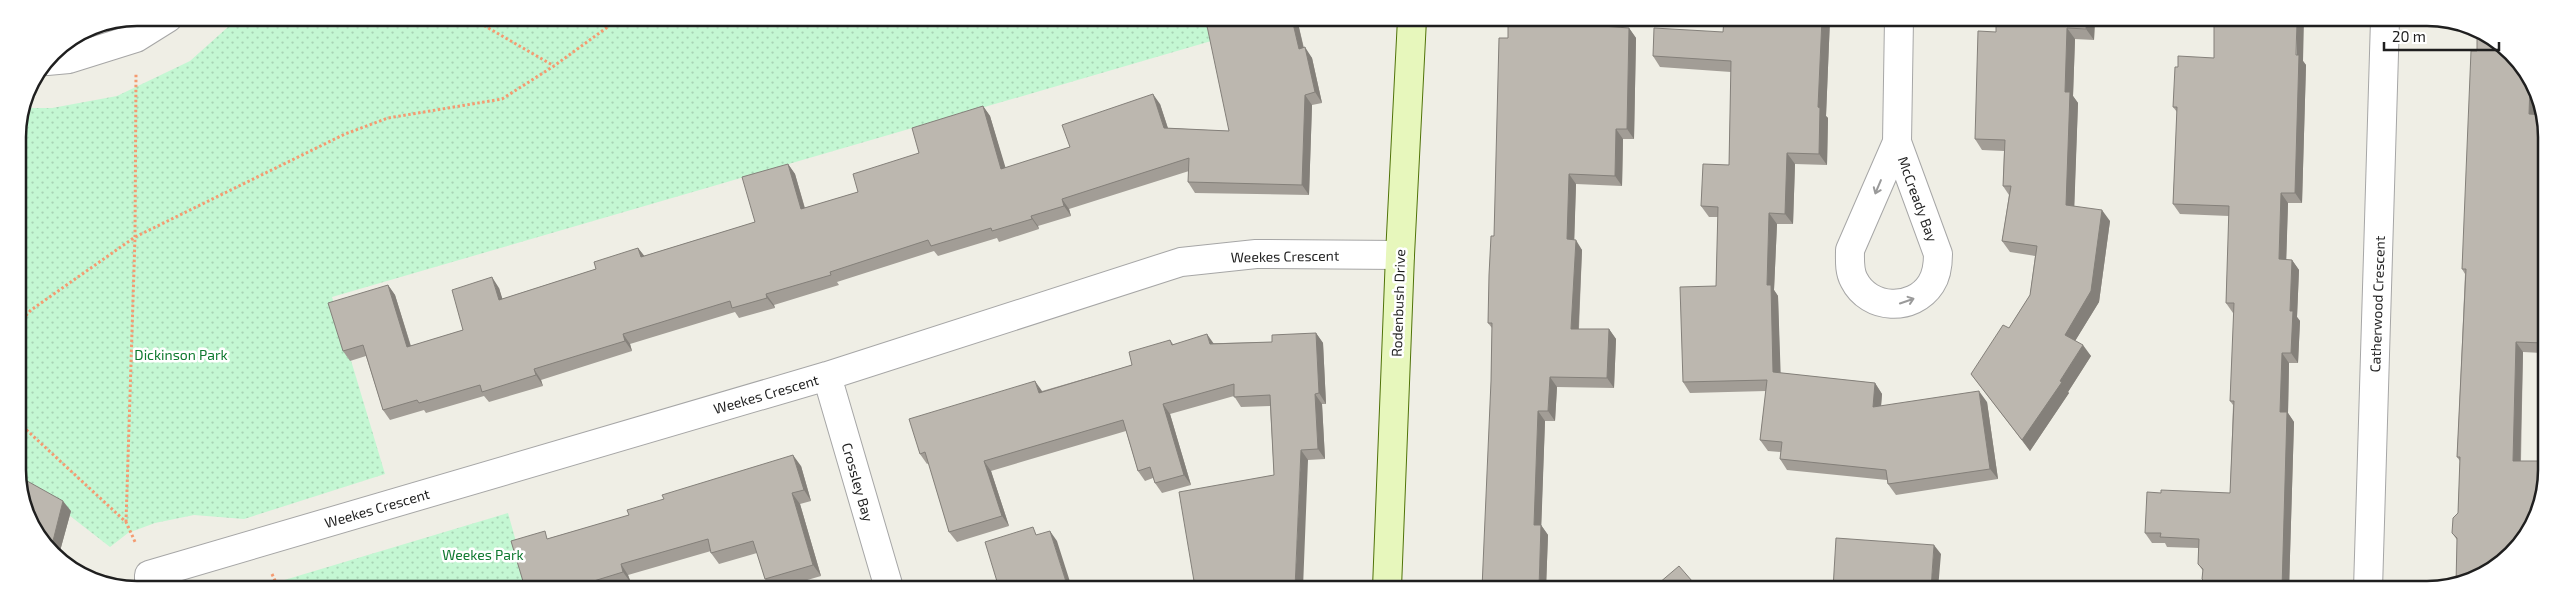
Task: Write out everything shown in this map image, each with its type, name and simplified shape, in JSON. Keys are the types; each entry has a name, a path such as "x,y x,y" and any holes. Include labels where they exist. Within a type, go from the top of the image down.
{"street":[{"path":"58,60 69,59 136,38 155,26"},
{"name":"Rodenbush Drive","path":"1387,581 1400,255 1412,26"},
{"name":"McCready Bay","path":"1897,142 1850,250 1850,265 1854,280 1864,292 1876,301 1891,304 1907,302 1920,295 1931,284 1937,270 1938,254 1897,142 1898,26"},
{"name":"Catherwood Crescent","path":"2368,581 2385,26"},
{"name":"Weekes Crescent","path":"149,581 827,376 1181,262 1256,254 1400,255"},
{"name":"Crossley Bay","path":"827,376 887,581"}],"path":[{"path":"485,26 554,66"},
{"path":"26,315 135,237 346,134 388,118 502,99 554,66 609,26"},
{"path":"136,38 135,237 126,522 149,581"},
{"path":"26,429 126,522"}],"green space":[{"name":"Dickinson Park","path":"229,26 1263,26 332,297 385,474 244,519 194,515 155,523 128,533 110,547 27,482 26,130 28,116 30,108 52,108 117,96 190,61"},
{"name":"Weekes Park","path":"508,513 527,581 281,581"}],"building":[{"path":"1207,26 1294,26 1299,49 1305,47 1315,92 1305,95 1302,185 1188,182 1189,158 1062,199 1064,206 1031,216 1032,219 992,231 991,228 931,246 928,240 830,272 831,275 766,294 767,298 732,308 730,301 623,334 625,341 534,369 536,375 482,392 480,385 419,403 417,400 383,410 363,345 343,351 328,303 388,285 407,347 463,330 452,290 492,277 499,300 596,269 594,262 638,248 641,257 755,222 742,177 788,164 801,209 858,192 853,174 919,153 912,128 983,106 1001,169 1070,147 1062,125 1153,94 1164,128 1229,131"},
{"path":"1508,26 1602,26 1629,28 1627,129 1616,129 1615,176 1569,174 1567,239 1576,240 1571,329 1609,329 1607,378 1550,377 1548,411 1538,411 1534,525 1541,525 1539,581 1482,581 1491,381 1492,323 1488,323 1489,275 1491,236 1494,236 1499,38 1508,38"},
{"path":"1723,26 1822,26 1818,107 1820,108 1819,154 1787,153 1785,214 1769,213 1767,285 1771,285 1773,372 1875,383 1873,407 1979,391 1990,469 1888,484 1886,470 1780,459 1782,442 1760,440 1767,380 1683,382 1680,287 1716,286 1718,207 1701,206 1703,164 1729,165 1731,61 1653,56 1654,28 1723,32"},
{"path":"1996,26 2086,26 2086,29 2067,28 2065,92 2070,92 2066,205 2102,210 2091,291 2065,335 2083,345 2060,381 2062,382 2022,440 1971,374 2003,325 2009,328 2030,295 2037,246 2002,241 2011,186 2003,186 2005,140 1975,139 1978,31 1996,32"},
{"path":"2214,26 2297,26 2296,55 2299,55 2295,193 2281,193 2279,259 2292,260 2290,311 2293,311 2291,353 2282,353 2280,412 2287,412 2282,581 2204,581 2202,579 2203,569 2198,564 2199,539 2160,537 2161,533 2145,533 2147,492 2161,493 2161,490 2230,493 2234,401 2230,401 2234,303 2226,303 2229,206 2173,204 2177,107 2173,107 2175,67 2178,67 2178,56 2214,58"},
{"path":"2477,39 2494,49 2515,70 2530,96 2529,114 2536,116 2538,130 2538,343 2516,342 2513,461 2538,461 2538,477 2532,505 2523,525 2510,543 2488,562 2456,577 2457,538 2452,533 2453,518 2458,513 2460,457 2457,457 2466,269 2462,269 2471,51 2477,51"},
{"path":"1316,333 1319,393 1315,394 1318,449 1301,450 1295,581 1194,581 1179,492 1274,475 1270,395 1234,397 1234,384 1163,404 1184,475 1155,483 1150,467 1138,471 1123,420 984,461 1002,516 949,532 925,452 920,454 909,419 1035,381 1039,393 1132,365 1129,352 1170,340 1172,345 1207,334 1210,344 1272,342 1272,335"},
{"path":"793,455 804,490 792,493 813,565 765,579 753,541 711,553 708,539 621,564 623,572 594,581 523,581 511,541 545,531 547,539 629,515 627,510 664,499 662,495"},
{"path":"27,481 63,501 53,541 41,525 35,512"},
{"path":"1033,527 1036,535 1050,531 1066,581 997,581 985,542"},
{"path":"1836,538 1934,545 1932,581 1833,581"},
{"path":"1679,566 1692,581 1661,581"}]}
